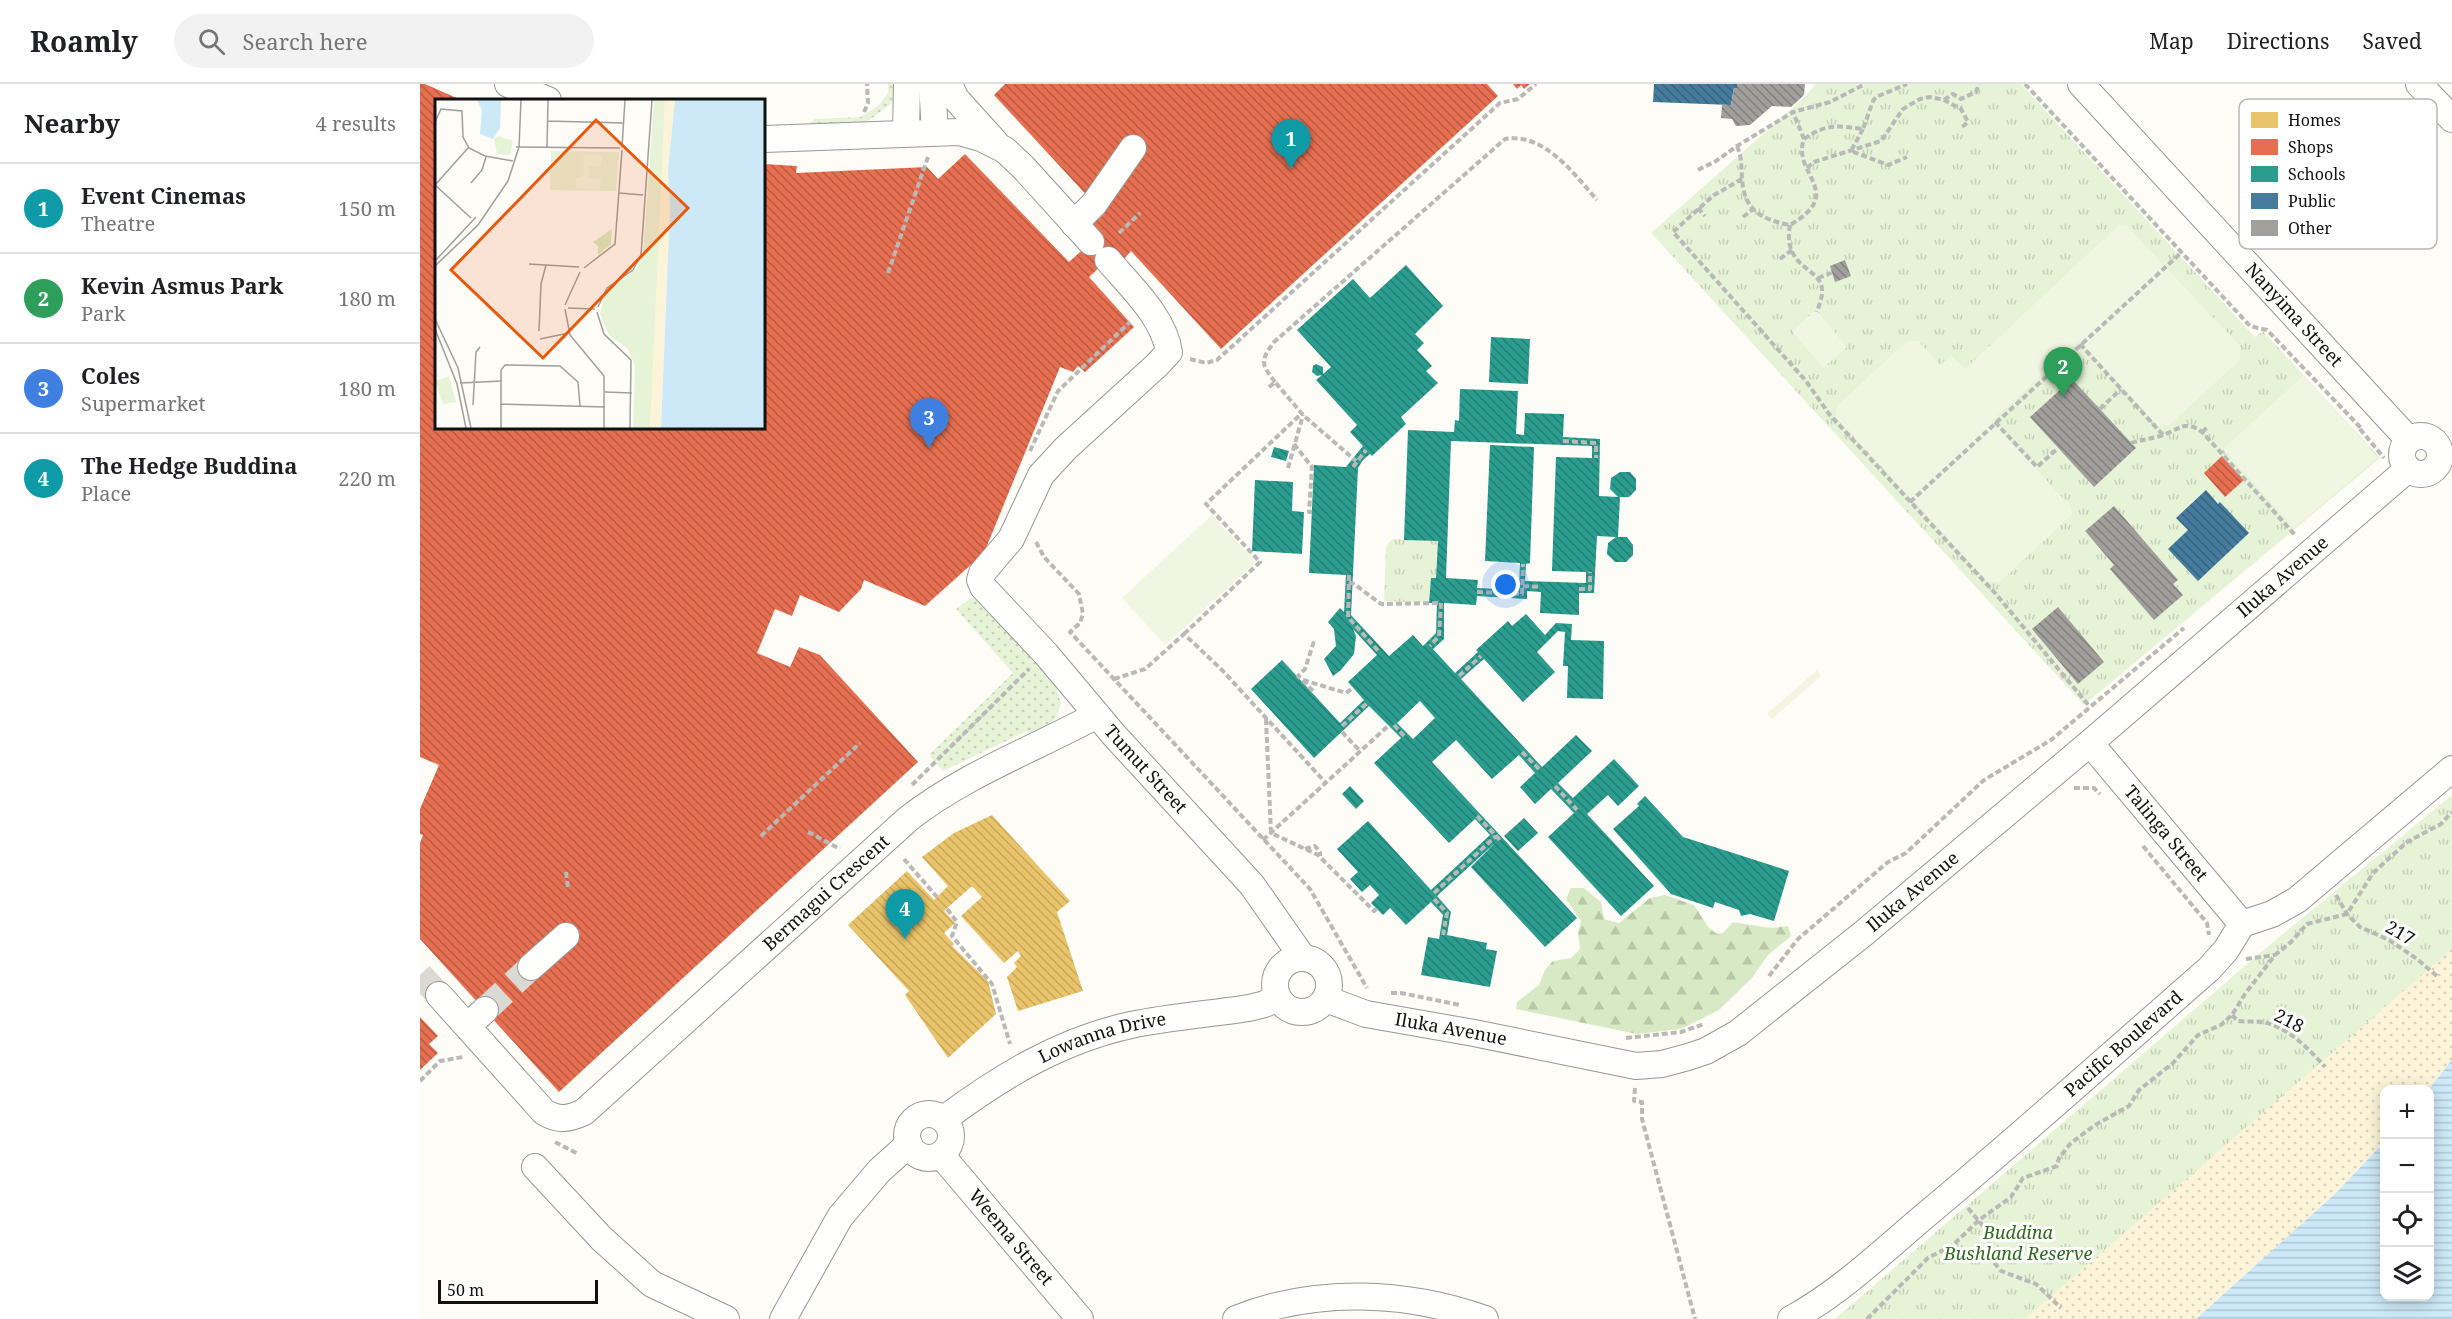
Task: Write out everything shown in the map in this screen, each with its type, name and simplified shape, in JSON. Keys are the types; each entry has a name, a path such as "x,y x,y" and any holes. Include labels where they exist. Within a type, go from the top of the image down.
{"street":[{"path":"508,84 546,99"},
{"path":"906,133 907,84"},
{"path":"932,84 936,132"},
{"path":"949,84 956,99 997,145 1023,167 1099,251 1141,299 1175,343 1157,365 1066,448 1041,475"},
{"name":"Nanyima Street","path":"2081,84 2409,440"},
{"path":"2419,84 2433,99"},
{"path":"2437,103 2452,119"},
{"path":"765,139 959,132 997,145"},
{"path":"1074,224 1094,204 1132,148"},
{"path":"2422,436 2444,439 2435,467 2425,473 2408,469 2402,459 2402,453 2409,440 2422,436"},
{"name":"Iluka Avenue","path":"1326,999 1366,1014 1636,1066 1662,1064 1707,1051 1738,1033 1864,933 2090,743 2408,469"},
{"name":"Tumut Street","path":"1041,475 1011,539 982,573 980,580 983,587 1046,654 1097,716 1252,885 1303,958"},
{"name":"Bermagui Crescent","path":"439,994 477,1018 544,1112 555,1118 571,1119 584,1112 908,819 929,803 995,766 1097,716"},
{"name":"Talinga Street","path":"2090,743 2242,924"},
{"path":"2242,924 2272,914 2297,900 2452,769"},
{"name":"Pacific Boulevard","path":"1791,1319 1808,1310 1853,1275 1953,1192 2209,969 2226,950 2242,924"},
{"path":"531,967 566,936"},
{"path":"1303,958 1320,964 1326,972 1329,981 1326,999 1320,1006 1305,1012 1289,1009 1277,997 1275,981 1277,974 1287,962 1303,958"},
{"name":"Lowanna Drive","path":"944,1119 1008,1074 1079,1041 1129,1026 1249,1008 1265,1004 1277,997"},
{"path":"930,1113 944,1119 948,1124 950,1144 941,1155 932,1158 923,1157 914,1152 909,1144 908,1130 916,1118 930,1113"},
{"path":"783,1319 840,1217 879,1171 909,1144"},
{"name":"Weema Street","path":"941,1155 1080,1319"},
{"path":"535,1167 602,1239 652,1284 726,1319"},
{"path":"1236,1319 1290,1302 1346,1296 1400,1298 1439,1305 1485,1319"}],"path":[{"path":"1175,343 1206,363 1217,360 1500,103 1518,99 1536,84"},
{"path":"1698,170 1793,112 1830,102 1865,84"},
{"path":"1851,151 1876,97 1907,84"},
{"path":"1944,100 1953,94 1961,99 1967,98 1976,92 1978,84"},
{"path":"2025,84 2250,326 2267,330 2360,429 2385,458 2376,465"},
{"path":"1807,168 1814,162 1885,138 1903,109 1920,99 1930,97 1944,100 1961,110 1968,122 1962,127"},
{"path":"1737,146 1742,156 1742,179 1746,201 1753,209 1767,219 1790,225 1803,218 1811,208 1816,188 1802,155 1804,139 1793,112"},
{"path":"1804,139 1818,129 1830,125 1863,129"},
{"path":"1356,461 1302,414 1264,368 1263,358 1274,342 1505,139 1515,137 1545,148 1577,177 1597,200"},
{"path":"1851,151 1888,165 1907,157"},
{"path":"888,273 930,157 917,158"},
{"path":"1742,179 1714,195 1673,232 1806,381 1829,414 1995,593 2090,707"},
{"path":"1698,208 1705,216"},
{"path":"1743,217 1753,209"},
{"path":"1119,233 1140,213"},
{"path":"1790,225 1792,250 1799,263 1818,278 1823,290 1817,312"},
{"path":"1780,259 1792,250"},
{"path":"1910,502 2182,252"},
{"path":"1818,278 1831,273"},
{"path":"1041,475 1024,463 1058,391 1132,320 1125,313"},
{"path":"2080,344 2163,435"},
{"path":"1269,387 1275,382"},
{"path":"2100,409 2121,389"},
{"path":"2360,429 2381,410"},
{"path":"1288,468 1302,414"},
{"path":"1114,679 1145,669 1260,562 1206,504 1302,414"},
{"path":"1995,422 2037,467 2058,448"},
{"path":"2131,443 2163,435 2178,426 2193,426 2202,432 2295,535"},
{"path":"2202,432 2208,426"},
{"path":"1563,441 1596,443 1596,458"},
{"path":"1294,444 1312,466 1309,512 1312,512"},
{"path":"1353,467 1366,450"},
{"path":"2286,543 2304,528"},
{"path":"912,784 1080,622 1083,614 1079,594 1044,557 1035,541 1039,532"},
{"path":"1477,592 1522,594 1523,564"},
{"path":"1579,589 1590,589 1590,572"},
{"path":"1349,575 1348,617 1380,653"},
{"path":"1349,582 1381,604 1441,603 1439,636 1430,646"},
{"path":"1522,586 1541,586"},
{"path":"1763,983 1798,939 1888,862 1906,853 1984,780 2051,740 2188,625"},
{"path":"1070,632 1310,889 1364,987 1373,993"},
{"path":"1184,634 1222,670 1325,782"},
{"path":"1313,691 1298,676 1305,669 1314,641"},
{"path":"1459,676 1481,656"},
{"path":"1302,680 1346,693 1353,688"},
{"path":"1342,726 1367,703"},
{"path":"1266,718 1271,832"},
{"path":"1394,725 1404,736"},
{"path":"1263,840 1388,726"},
{"path":"1342,732 1360,751"},
{"path":"761,836 860,743"},
{"path":"1522,752 1539,769"},
{"path":"1555,786 1577,810"},
{"path":"2098,791 2105,800"},
{"path":"1867,1319 1928,1258 1953,1245 1979,1220 2011,1197 2023,1178 2057,1166 2059,1158 2071,1143 2095,1125 2129,1106 2139,1090 2173,1063 2198,1035 2221,1025 2232,1016 2245,994 2275,955 2307,924 2347,914 2373,873 2407,842 2440,824 2452,812"},
{"path":"1478,816 1500,840"},
{"path":"808,832 840,849"},
{"path":"1271,832 1320,856 1374,910 1377,909"},
{"path":"1434,893 1496,836"},
{"path":"2142,844 2208,923 2209,935 2226,950"},
{"path":"1305,849 1315,846 1320,856"},
{"path":"904,859 937,897"},
{"path":"566,872 568,888"},
{"path":"1434,899 1447,913 1443,935"},
{"path":"947,909 957,922 952,936 992,984 1010,1044"},
{"name":"217","path":"2347,914 2360,927 2389,940 2418,959 2438,977"},
{"path":"1382,993 1401,993 1470,1006"},
{"name":"218","path":"2232,1016 2238,1021 2262,1022 2302,1041 2325,1067"},
{"path":"1617,1036 1629,1038 1681,1032 1710,1021"},
{"path":"1636,1066 1634,1101 1642,1102 1642,1119 1695,1319"},
{"path":"1979,1220 1988,1232 1992,1260 2001,1271 2036,1284 2061,1308"}],"green space":[{"path":"888,84 897,84 892,103 864,124 804,127 815,119 861,117 880,104 888,93"},
{"path":"1815,84 2021,84 2255,337 2263,331 2380,458 2084,705 1651,233 1806,96"},
{"path":"2119,225 2127,226 2241,347 2240,360 2169,425 2158,426 2079,340 1992,421 2071,507 2072,514 2000,582 1988,582 1836,417 1837,406 1907,341 1918,341 1940,365 1951,355 1965,369"},
{"path":"1816,310 1847,347 1823,368 1792,331"},
{"path":"2303,376 2378,457 2294,528 2223,449"},
{"path":"1212,515 1256,562 1165,645 1122,598"},
{"path":"1392,539 1438,541 1436,578 1431,578 1429,603 1384,601 1386,547"},
{"path":"973,597 1055,683 1061,704 1055,719 1032,739 1027,731 943,771 929,755 1013,673 956,609"},
{"path":"1817,670 1821,676 1772,719 1767,714"},
{"name":"Buddina Bushland Reserve","path":"2452,795 2452,949 2025,1319 1835,1319 2267,947"},
{"path":"1571,888 1584,888 1601,902 1604,919 1619,923 1650,898 1665,895 1694,905 1709,928 1717,934 1723,933 1733,922 1770,928 1788,926 1791,936 1768,955 1752,978 1719,1010 1681,1029 1637,1034 1516,1009 1517,1002 1539,985 1545,970 1553,961 1571,958 1580,949 1578,933 1581,921 1566,899"}],"sand":[{"path":"2452,915 2452,1060 2432,1085 2380,1085 2380,1146 2337,1192 2196,1319 2017,1319"}],"water":[{"path":"2452,1060 2452,1319 2196,1319 2337,1192 2380,1146 2380,1301 2434,1301 2434,1085 2432,1085"}],"building: Homes":[{"path":"992,815 1070,901 1057,912 1083,991 1018,1011 1007,977 1017,967 1014,963 1021,956 1018,951 1004,963 961,916 982,897 972,886 944,911 955,923 944,933 954,944 952,946 988,981 996,1014 948,1058 905,995 909,991 848,925 907,871 934,900 948,886 922,857 954,833"}],"building: Shops":[{"path":"420,84 425,84 459,99 435,99 435,429 765,429 765,164 797,166 796,173 927,167 938,179 965,154 1069,262 1101,233 1093,224 1104,214 994,95 1005,84 1487,84 1498,96 1221,349 1131,251 1124,259 1117,251 1089,277 1134,327 1085,372 1078,366 1073,372 1060,367 984,553 925,606 864,580 861,589 839,612 800,595 792,616 775,609 757,653 790,667 799,647 820,655 918,762 559,1092 420,939 420,843 423,835 420,834 420,809 439,765 420,757"},
{"path":"1513,84 1530,84 1524,89 1521,85 1517,89"},
{"path":"2222,456 2244,480 2225,497 2204,473"},
{"path":"420,1017 438,1036 429,1044 438,1053 420,1070"}],"building: Schools":[{"path":"1406,265 1443,306 1415,334 1424,343 1417,350 1432,366 1426,371 1438,383 1401,417 1406,424 1372,456 1370,454 1363,460 1358,468 1351,615 1389,656 1413,635 1423,646 1436,633 1437,603 1429,603 1431,578 1436,578 1438,541 1404,540 1408,430 1454,432 1455,420 1459,421 1460,389 1518,391 1516,434 1524,435 1525,413 1564,414 1563,437 1600,439 1599,496 1618,497 1610,489 1611,478 1620,472 1630,472 1636,479 1636,490 1629,497 1620,497 1618,537 1627,537 1633,545 1633,555 1626,562 1615,562 1607,554 1608,543 1616,537 1597,536 1594,593 1579,593 1579,615 1540,613 1541,592 1527,591 1527,599 1477,596 1476,605 1444,603 1444,639 1433,649 1455,673 1508,621 1512,626 1526,614 1545,635 1556,623 1572,624 1571,640 1604,641 1603,699 1567,698 1568,666 1563,666 1565,632 1558,631 1537,652 1555,672 1523,702 1484,659 1461,679 1542,767 1576,735 1592,751 1558,783 1573,798 1614,759 1639,786 1618,806 1608,795 1587,814 1654,886 1621,916 1548,837 1574,813 1551,789 1535,804 1520,787 1535,773 1519,755 1492,779 1456,740 1432,762 1577,918 1545,947 1471,867 1496,842 1437,896 1451,912 1447,935 1487,943 1486,949 1497,951 1490,987 1421,975 1428,937 1439,939 1443,915 1431,902 1406,925 1390,908 1383,915 1371,903 1379,895 1370,885 1362,892 1350,879 1358,872 1337,849 1368,821 1431,890 1490,835 1475,819 1449,843 1374,763 1401,738 1369,706 1314,758 1251,689 1282,660 1340,723 1364,700 1348,682 1377,655 1353,629 1356,636 1354,654 1341,670 1333,676 1324,659 1336,646 1334,629 1328,622 1340,608 1344,612 1346,575 1309,573 1314,465 1346,467 1363,446 1350,432 1357,425 1316,380 1322,375 1317,376 1312,372 1316,364 1323,367 1323,374 1331,367 1297,330 1353,279 1370,298","holes":["1451,441 1592,446 1592,458 1556,457 1552,571 1586,572 1586,583 1525,581 1526,564 1530,563 1534,447 1490,445 1485,561 1520,563 1519,590 1477,588 1478,580 1446,578","1420,701 1435,718 1413,739 1397,723"]},
{"path":"1491,337 1530,339 1528,384 1489,382"},
{"path":"1274,447 1289,451 1286,461 1271,457"},
{"path":"1255,480 1293,482 1292,511 1304,512 1302,554 1252,551"},
{"path":"1350,786 1364,801 1356,809 1342,794"},
{"path":"1645,796 1683,837 1789,871 1774,921 1750,914 1741,916 1739,910 1715,902 1713,908 1671,894 1613,829 1639,806 1637,804"},
{"path":"1524,818 1538,833 1518,851 1504,836"}],"building: Public":[{"path":"1654,84 1737,84 1737,88 1734,88 1731,105 1653,102"},
{"path":"2206,490 2249,533 2198,581 2168,549 2188,530 2176,518"}],"building: Other":[{"path":"1737,84 1805,84 1804,95 1791,107 1772,106 1750,125 1736,126 1732,119 1721,118 1722,105 1731,105"},
{"path":"1845,260 1851,276 1835,282 1830,266"},
{"path":"2072,379 2136,448 2094,487 2030,417"},
{"path":"2114,506 2178,580 2173,584 2183,595 2154,620 2110,569 2114,565 2085,531"},
{"path":"2058,607 2104,662 2078,684 2032,629"}],"tunnel":[{"path":"485,1010 531,967"},
{"path":"420,975 439,995"}],"place":[{"name":"Event Cinemas","path":"1291,169"},
{"name":"Kevin Asmus Park","path":"2063,397"},
{"name":"Coles","path":"929,448"},
{"name":"The Hedge Buddina","path":"905,939"}]}
